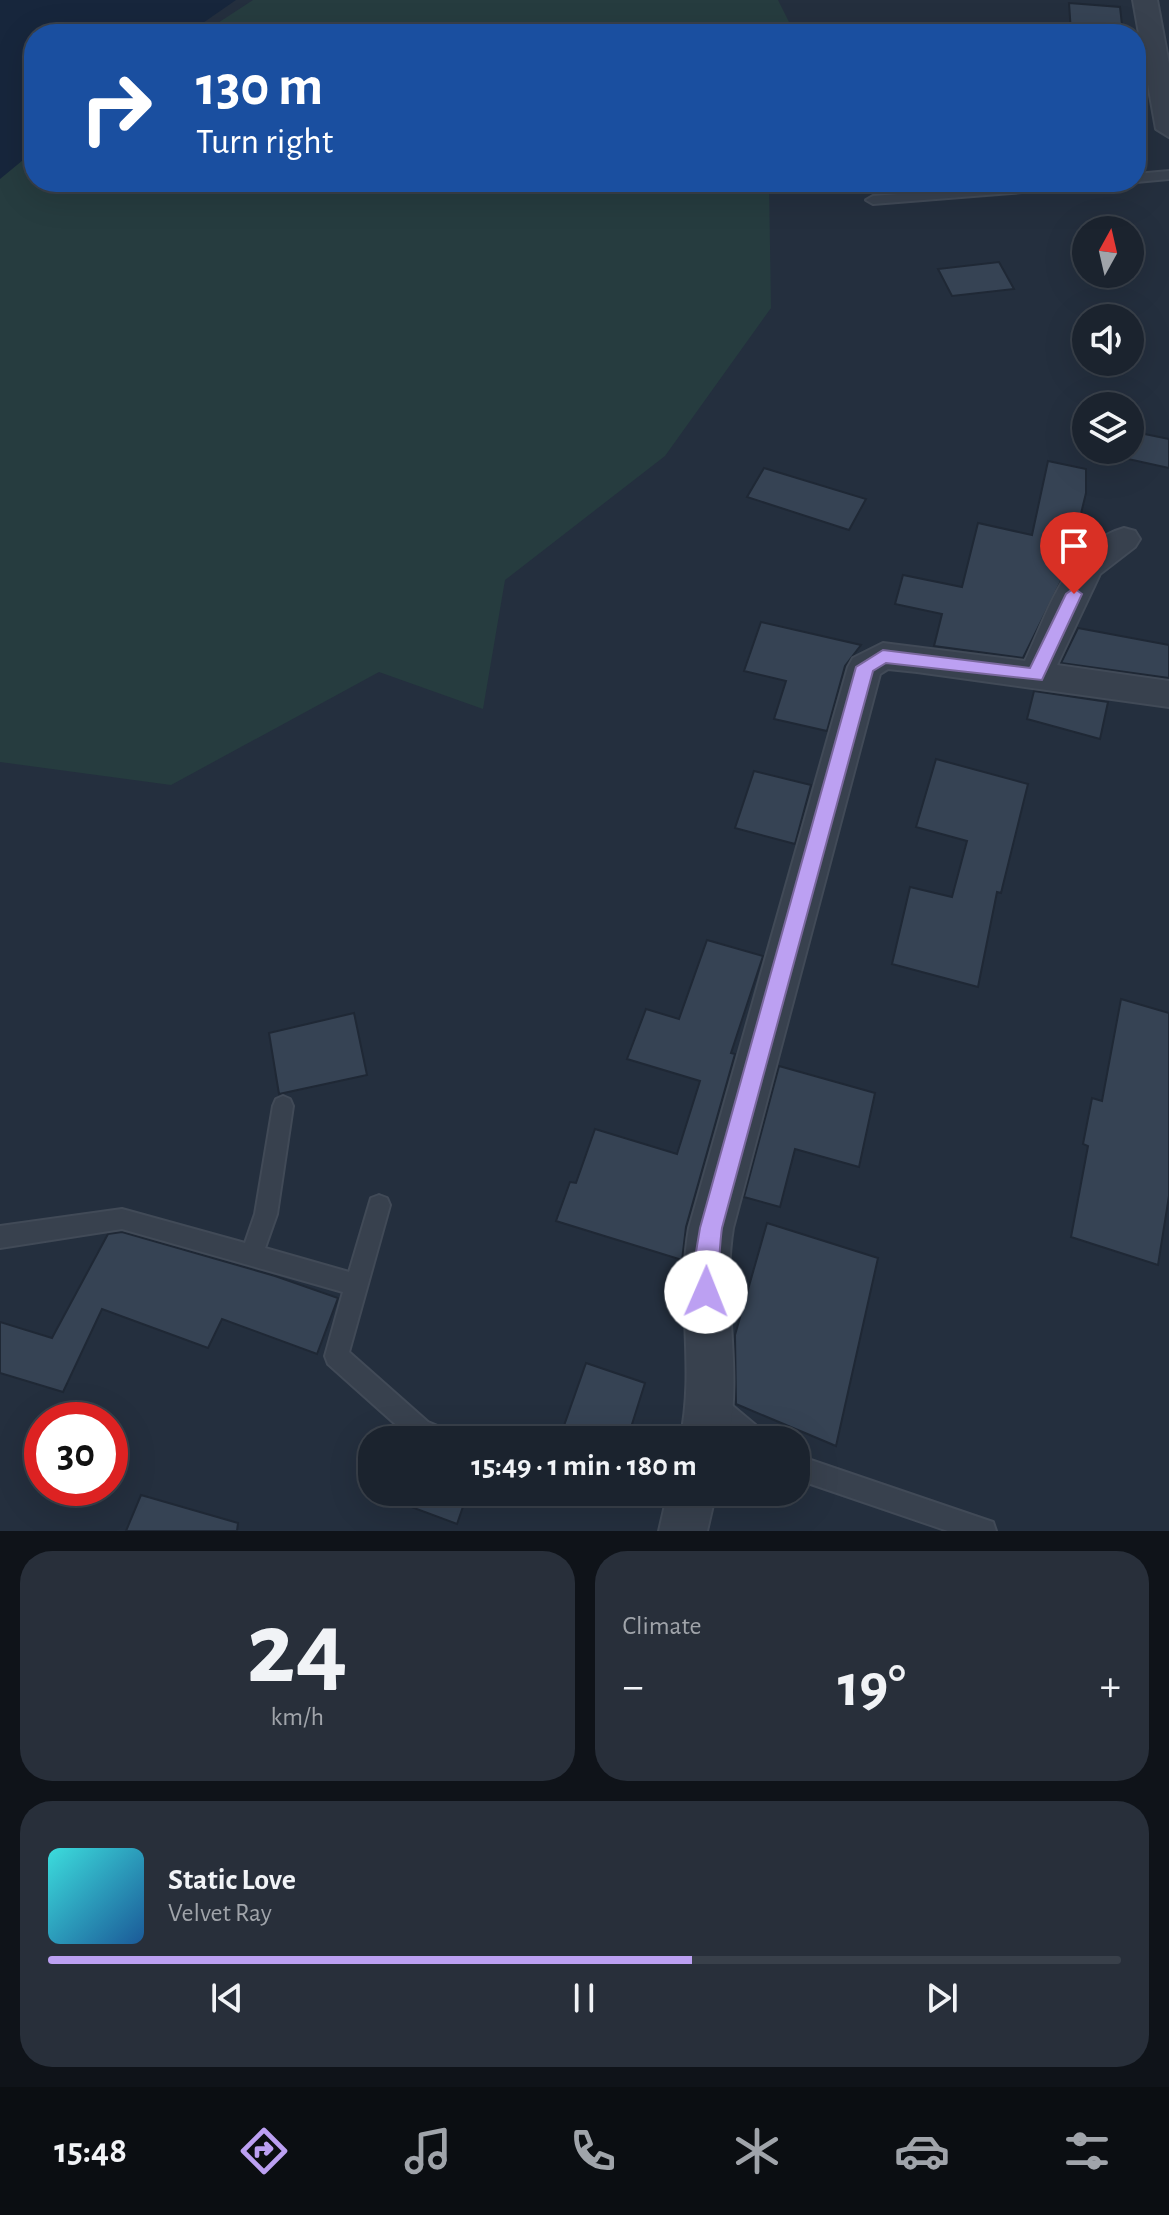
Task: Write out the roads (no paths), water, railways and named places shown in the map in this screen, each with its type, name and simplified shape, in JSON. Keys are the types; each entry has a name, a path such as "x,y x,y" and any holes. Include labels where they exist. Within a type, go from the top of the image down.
{"street":[{"path":"1145,0 1168,124"},
{"path":"1035,675 1087,567 1124,539"},
{"path":"708,1422 705,1264 711,1228 865,667 883,656 1169,694"},
{"path":"683,1531 689,1506"}],"lane":[{"path":"1146,177 1169,175"},
{"path":"873,200 973,192"},
{"path":"252,1255 266,1214 283,1106"},
{"path":"379,1205 336,1356 414,1426"},
{"path":"0,1237 122,1219 357,1285"},
{"path":"810,1472 984,1531"}],"water":[{"path":"0,0 236,0 201,24 24,24 24,159 0,179"}]}
